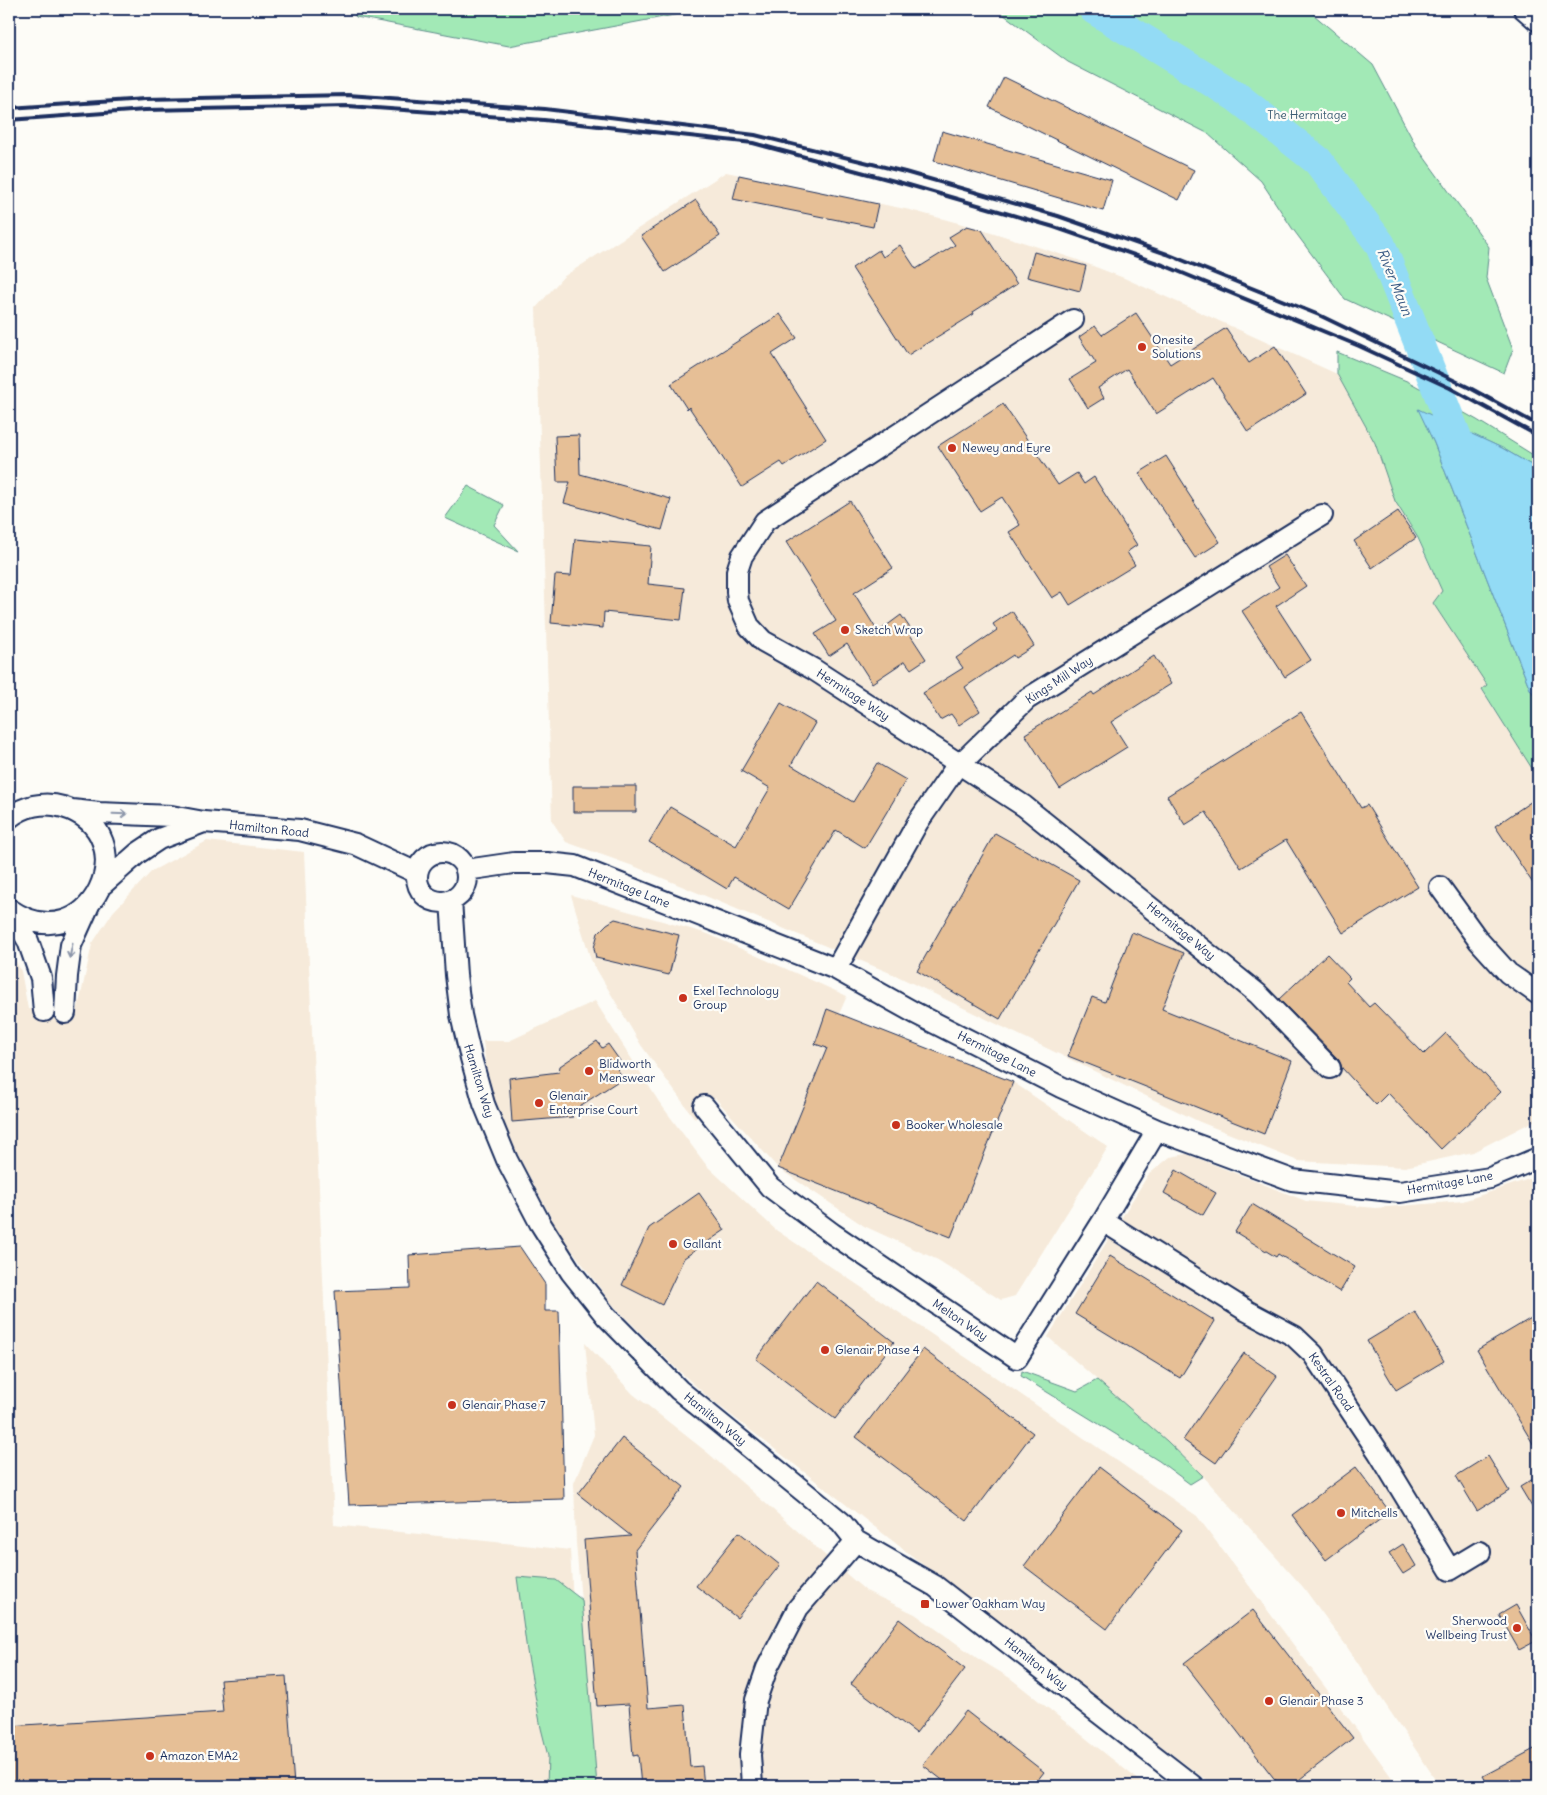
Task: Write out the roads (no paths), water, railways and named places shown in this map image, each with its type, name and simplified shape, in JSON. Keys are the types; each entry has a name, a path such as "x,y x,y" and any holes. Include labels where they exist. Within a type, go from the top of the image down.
{"street":[{"path":"1524,9 1538,21"},
{"name":"Hermitage Way","path":"1072,320 764,521 742,556 737,571 737,592 743,614 749,626 763,641 813,669 1024,806 1258,994 1330,1068"},
{"name":"Kings Mill Way","path":"836,969 918,822 960,765 1027,698 1322,515"},
{"name":"Hamilton Road","path":"10,816 36,805 48,804 72,810 99,813 171,816 204,822 300,830 355,844 417,873"},
{"name":"Hamilton Road","path":"9,909 30,920 55,922 79,914 97,895 106,871 104,846 91,824 72,810"},
{"name":"Hamilton Road","path":"102,884 138,853 159,839 204,822"},
{"path":"433,853 452,854 460,860 466,870 466,886 461,894 453,900 435,902 426,898 421,892 417,884 417,873 421,862 433,853"},
{"name":"Hermitage Lane","path":"466,870 514,863 547,863 575,866 836,969 915,1013 1061,1087 1157,1130 1292,1180 1400,1192 1490,1178 1538,1158"},
{"path":"1440,888 1479,941 1508,973 1538,994"},
{"name":"Hamilton Way","path":"451,900 460,1005 473,1068 484,1104 500,1144 540,1224 571,1272 606,1316 679,1390 841,1522 856,1541 936,1586 1193,1786"},
{"path":"65,1013 71,946 89,905"},
{"path":"9,909 28,941 41,978 44,1011"},
{"name":"Melton Way","path":"704,1106 770,1187 833,1234 1017,1358 1103,1221 1157,1130"},
{"name":"Kestral Road","path":"1103,1221 1247,1311 1294,1336 1313,1354 1379,1453 1450,1570 1480,1552"},
{"path":"752,1786 750,1755 756,1700 767,1668 798,1608 856,1541"}],"water":[{"path":"1418,409 1502,448 1538,469 1538,700 1530,689 1434,443"}],"waterway":[{"name":"River Maun","path":"1094,9 1237,97 1318,161 1380,244 1467,464"}],"railway":[{"path":"9,108 145,99 348,95 545,109 755,135 905,172 1058,216 1167,254 1319,315 1470,388 1538,425"},
{"path":"9,120 145,110 348,106 544,120 753,143 902,183 1054,227 1163,265 1359,346 1450,388 1538,436"}],"place":[{"name":"Onesite Solutions","path":"1142,347"},
{"name":"Newey and Eyre","path":"952,448"},
{"name":"Sketch Wrap","path":"845,630"},
{"name":"Exel Technology Group","path":"683,998"},
{"name":"Blidworth Menswear","path":"589,1071"},
{"name":"Glenair Enterprise Court","path":"539,1103"},
{"name":"Booker Wholesale","path":"896,1125"},
{"name":"Gallant","path":"673,1244"},
{"name":"Glenair Phase 4","path":"825,1350"},
{"name":"Glenair Phase 7","path":"452,1405"},
{"name":"Mitchells","path":"1341,1513"},
{"name":"Lower Oakham Way","path":"925,1604"},
{"name":"Sherwood Wellbeing Trust","path":"1517,1628"},
{"name":"Glenair Phase 3","path":"1269,1701"},
{"name":"Amazon EMA2","path":"150,1756"}],"park label":[{"name":"The Hermitage","path":"1307,115"}]}
